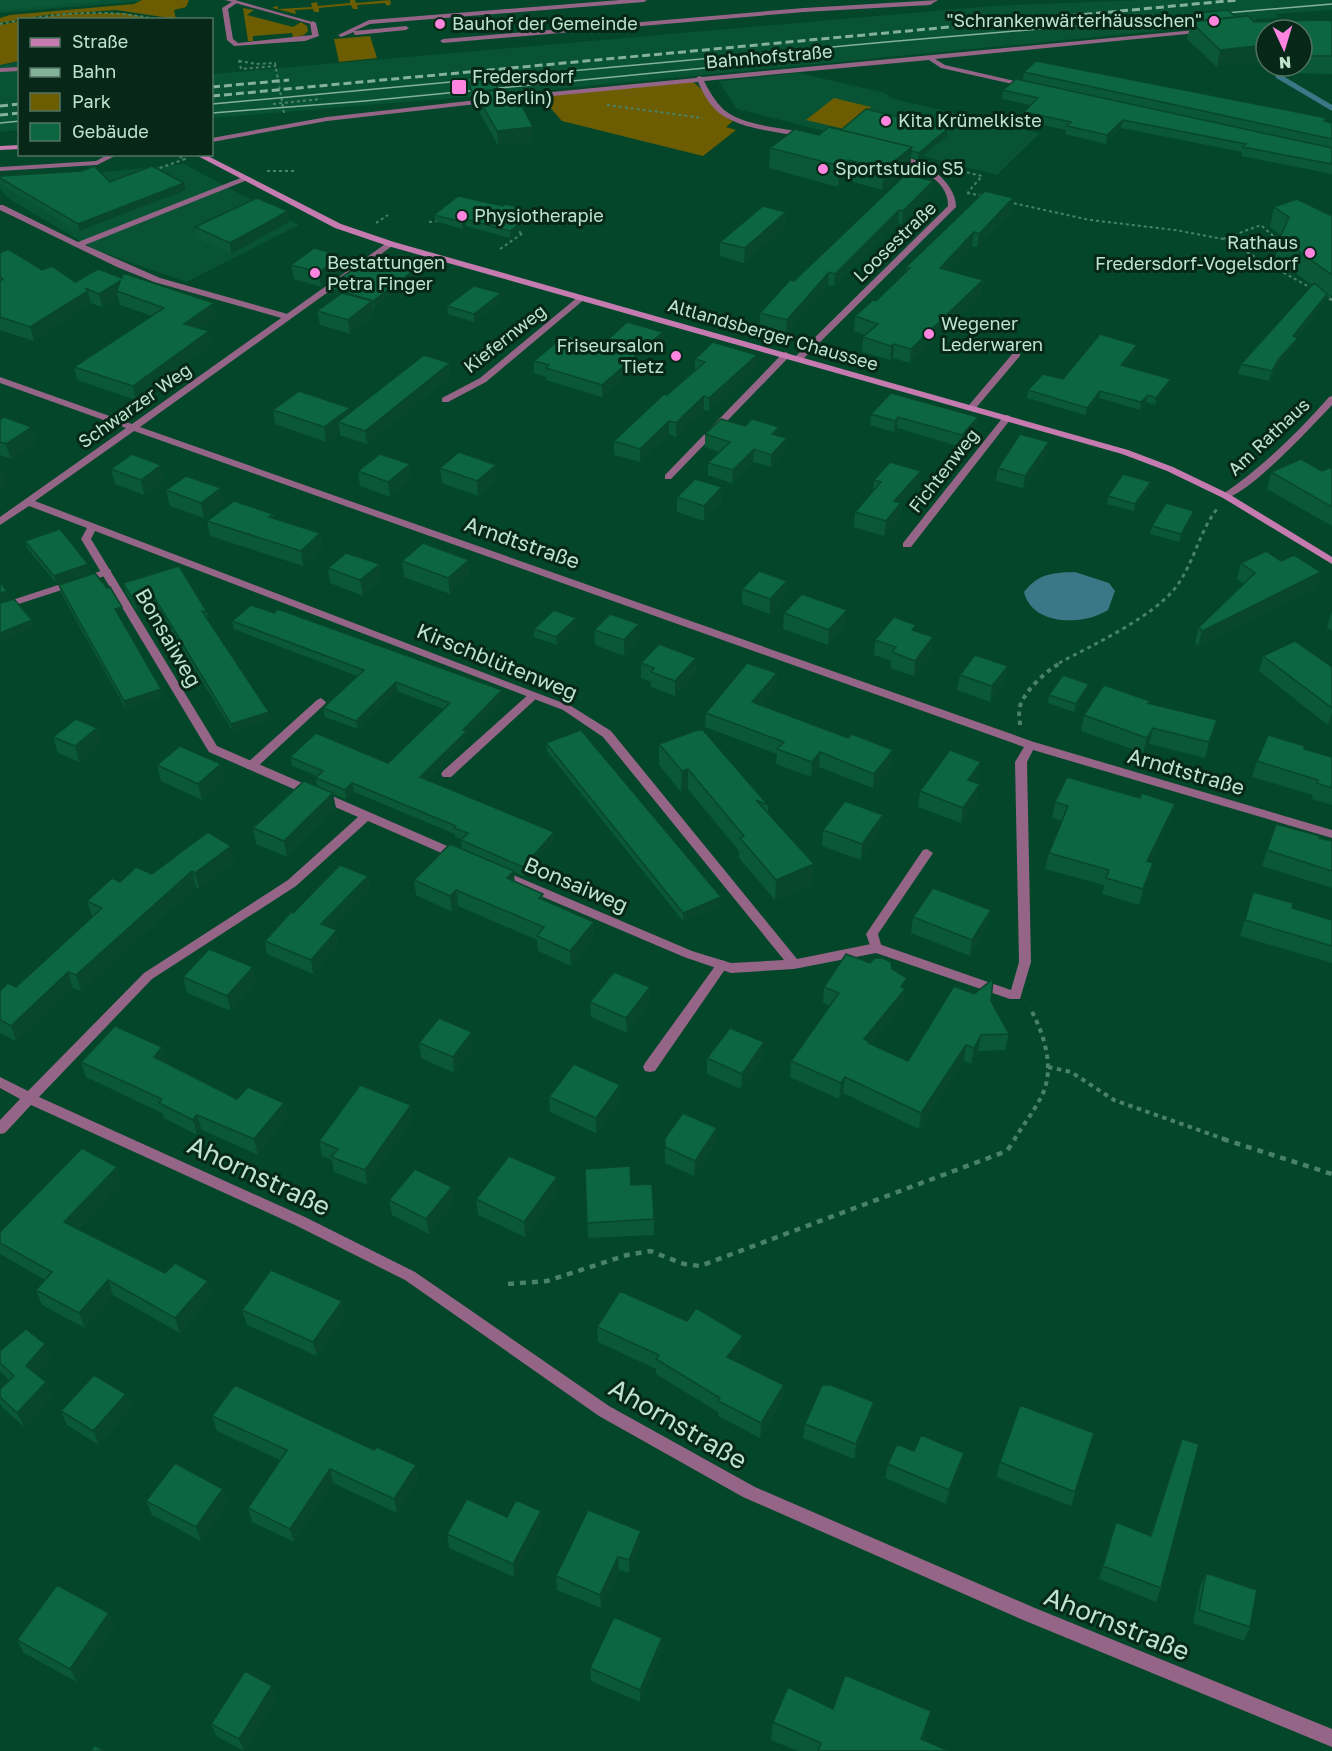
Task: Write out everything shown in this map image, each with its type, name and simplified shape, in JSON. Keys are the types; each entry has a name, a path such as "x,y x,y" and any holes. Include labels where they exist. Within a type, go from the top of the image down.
{"main road":[{"path":"0,148 18,147"},
{"name":"Altlandsberger Chaussee","path":"201,156 338,226 391,244 1125,452 1170,469 1226,496 1332,561"}],"street":[{"path":"406,28 338,35 369,22 644,0"},
{"path":"860,0 864,7"},
{"path":"443,41 930,3 935,0"},
{"path":"231,1 313,23 316,36 236,45 230,40 225,8 231,1"},
{"path":"518,9 536,15 629,8"},
{"name":"Bahnhofstraße","path":"213,140 327,119 699,78 1212,30"},
{"path":"930,57 935,63 944,67 1035,87"},
{"path":"0,70 18,69"},
{"path":"699,78 724,113 741,120 811,136"},
{"name":"Loosestraße","path":"798,359 952,207 954,199 951,193 926,169 883,153"},
{"path":"0,169 98,163 112,156"},
{"path":"77,245 246,179"},
{"path":"0,207 77,245 158,280 288,317"},
{"name":"Schwarzer Weg","path":"0,522 391,244"},
{"name":"Kiefernweg","path":"445,400 483,380 582,298"},
{"path":"972,407 1017,354"},
{"path":"668,477 786,355"},
{"name":"Arndtstraße","path":"0,380 1030,745 1332,834"},
{"name":"Am Rathaus","path":"1226,496 1240,487 1309,425 1332,399"},
{"name":"Fichtenweg","path":"907,545 1007,418"},
{"path":"28,502 93,527"},
{"name":"Bonsaiweg","path":"93,527 86,539 213,749 688,954 731,968 794,964 876,948"},
{"name":"Kirschblütenweg","path":"93,527 567,708 607,734 794,964"},
{"path":"0,607 107,572"},
{"path":"447,774 534,695"},
{"path":"251,766 321,702"},
{"path":"927,853 872,934 876,948 1015,996 1025,962 1021,762 1030,745"},
{"path":"0,1129 148,976 292,883 366,816"},
{"path":"650,1067 722,965"},
{"name":"Ahornstraße","path":"0,1082 29,1098 320,1230 410,1276 604,1411 749,1492 1029,1614 1332,1738"}],"path":[{"path":"32,18 55,14 117,11 150,18"},
{"path":"0,24 18,20"},
{"path":"239,61 256,64 276,64 241,69 239,61"},
{"path":"276,64 285,118"},
{"path":"273,104 321,99"},
{"path":"600,103 619,108 710,119 741,120"},
{"path":"166,171 158,174 152,171 185,159 178,156"},
{"path":"261,172 296,171"},
{"path":"961,171 982,176 967,193"},
{"path":"951,193 967,193 990,198"},
{"path":"1001,200 1090,220 1175,230 1223,239 1331,299"},
{"path":"429,222 447,220"},
{"path":"1223,239 1261,225 1267,228 1285,247 1234,245"},
{"path":"500,249 523,233 519,232"},
{"path":"1014,739 1020,724 1019,709 1024,698 1051,668 1136,621 1175,589 1191,564 1210,518 1218,508"},
{"path":"508,1284 547,1281 627,1255 650,1251 684,1264 700,1266 901,1193 1007,1151 1044,1092 1048,1067 1043,1032 1033,1010 1015,996"},
{"path":"1048,1067 1071,1072 1114,1100 1195,1130 1332,1174"}],"shaded area":[{"path":"0,0 154,0 0,13"},
{"path":"1140,0 1332,0 1332,10 1276,14 1278,18 1254,18 1254,24 1210,26 504,94 213,118 213,74 991,6"},
{"path":"18,62 18,130 0,132 0,65"},
{"name":"Kita Krümelkiste","path":"799,73 886,93 890,98 1040,133 997,175 737,109 719,81"},
{"path":"184,164 299,225 186,282 96,250 9,199 0,189 0,182"}],"green space":[{"path":"142,0 189,0 186,7 174,10 176,18 116,10 18,18 18,20 0,23 0,18 10,15 134,4"},
{"path":"350,0 355,0 356,3 390,0 391,4 387,6 385,3 357,5 358,9 353,9 351,5 319,8 319,12 314,12 313,9 295,10 296,14 273,8 278,6 278,9 312,7 311,3 317,2 318,6 350,3"},
{"path":"243,8 254,10 247,15 293,27 301,22 307,26 308,31 304,35 293,38 292,33 253,36 253,41 248,41"},
{"path":"124,13 148,18 38,18 64,14"},
{"path":"18,21 18,61 0,65 0,25"},
{"path":"370,36 377,58 339,62 334,39"},
{"path":"692,82 701,89 720,112 733,121 726,127 736,130 703,156 562,121 540,96"},
{"path":"834,98 871,107 844,129 806,120"}],"water":[{"path":"1075,572 1109,583 1115,591 1108,610 1085,619 1060,620 1037,611 1029,603 1024,592 1035,581 1046,575"}],"building":[{"path":"1228,10 1236,17 1204,20 1196,13"},
{"path":"1248,16 1254,22 1254,46 1220,50 1191,22"},
{"path":"1314,20 1332,21 1332,56 1314,56"},
{"path":"1036,61 1327,118 1324,121 1332,123 1332,139 1024,72"},
{"path":"492,75 498,89 472,92 467,78"},
{"path":"1016,79 1332,148 1332,164 1243,147 1246,144 1123,120 1107,135 1067,126 1071,122 1024,112 1038,98 1003,90"},
{"path":"500,90 504,100 512,99 517,107 522,106 533,127 497,131 475,93"},
{"path":"866,109 947,129 919,153 911,151 912,147 841,130"},
{"path":"829,127 912,147 884,169 848,160 840,166 770,148 795,129 819,135"},
{"path":"94,166 110,182 152,166 184,183 78,224 0,178 0,176 82,171"},
{"path":"906,174 933,181 903,211 899,210 835,274 829,272 787,320 760,313 790,280 794,281"},
{"path":"985,191 1013,198 979,234 974,232 940,268 983,280 911,349 894,344 891,346 863,337 878,324 855,316 873,300 876,301 910,268 906,267"},
{"path":"458,196 503,206 506,204 535,212 510,231 465,219 462,222 434,215"},
{"path":"257,198 288,211 230,243 195,227"},
{"path":"1297,199 1332,216 1332,275 1280,238 1289,217 1274,207"},
{"path":"763,206 786,212 745,248 720,242"},
{"path":"314,248 343,256 319,272 291,265"},
{"path":"8,249 42,270 52,266 75,282 98,269 122,278 123,273 214,303 184,324 209,331 133,386 74,367 164,308 117,291 120,281 99,294 85,288 88,291 30,327 0,317 0,281 3,279 0,277 0,253"},
{"path":"390,258 419,266 373,301 341,291 347,287 333,283 357,267 373,271"},
{"path":"1314,283 1327,294 1293,336 1298,338 1278,360 1272,371 1241,364"},
{"path":"474,286 501,293 474,314 447,306"},
{"path":"342,293 372,301 348,320 317,311"},
{"path":"627,322 663,332 602,385 546,368 549,365 534,361 565,335 602,345"},
{"path":"1100,334 1137,345 1121,365 1171,379 1156,398 1148,395 1141,402 1100,391 1087,408 1028,390 1043,374 1063,379"},
{"path":"713,342 757,355 709,398 704,396 676,423 669,421 640,449 614,441 664,394 667,395 705,362 695,359"},
{"path":"424,355 450,363 365,431 338,422"},
{"path":"299,391 350,408 324,427 273,410"},
{"path":"891,393 978,417 962,435 898,417 895,421 871,414"},
{"path":"4,417 32,427 6,444 0,442 0,420"},
{"path":"721,419 745,426 752,419 779,427 772,434 787,438 771,455 754,449 733,470 708,463 730,442 705,434"},
{"path":"1020,434 1049,442 1025,476 998,468"},
{"path":"459,452 496,465 477,481 440,468"},
{"path":"132,454 161,465 141,480 111,469"},
{"path":"380,454 410,464 388,482 358,471"},
{"path":"1301,459 1322,471 1332,467 1332,507 1271,472"},
{"path":"890,462 921,471 894,501 901,503 886,521 855,512 881,482 874,480"},
{"path":"1123,474 1151,482 1135,504 1108,496"},
{"path":"186,476 221,488 201,503 166,490"},
{"path":"695,479 722,487 704,506 677,497"},
{"path":"234,501 273,514 269,517 320,533 301,551 207,521"},
{"path":"1166,503 1194,511 1181,534 1152,526"},
{"path":"60,529 88,564 54,576 25,541"},
{"path":"423,543 469,560 448,578 402,561"},
{"path":"1266,551 1281,561 1294,555 1321,572 1202,631 1199,627 1255,573 1241,563"},
{"path":"346,553 380,564 360,580 328,568"},
{"path":"179,566 207,612 202,611 269,712 231,724 154,597 135,603 123,583"},
{"path":"759,571 787,581 770,599 742,589"},
{"path":"95,573 107,588 110,587 122,607 115,609 161,689 124,701 59,585"},
{"path":"0,582 7,591 0,593"},
{"path":"802,594 847,610 829,630 784,613"},
{"path":"14,599 32,620 0,633 0,603"},
{"path":"251,605 274,613 278,609 502,690 463,730 467,731 420,777 554,832 523,867 461,840 468,833 454,828 456,826 352,783 345,790 316,778 323,771 290,757 316,733 388,763 450,703 396,682 356,721 323,708 364,670 232,621"},
{"path":"554,610 576,618 556,637 534,629"},
{"path":"610,614 639,624 624,640 594,630"},
{"path":"894,617 916,625 912,630 933,637 915,661 892,652 896,647 875,640"},
{"path":"1295,641 1332,667 1332,708 1263,656"},
{"path":"659,644 696,658 675,681 651,672 654,668 641,663"},
{"path":"975,655 1008,666 992,686 960,675"},
{"path":"747,663 777,673 752,702 848,738 852,734 893,750 874,774 820,752 812,762 777,749 784,742 706,713"},
{"path":"1063,675 1089,684 1076,704 1049,695"},
{"path":"1104,685 1150,701 1148,703 1217,720 1209,742 1153,728 1147,738 1084,715"},
{"path":"76,719 97,728 75,746 53,737"},
{"path":"581,730 721,897 683,913 546,743"},
{"path":"697,730 703,730 768,805 756,800 814,864 776,880 740,838 744,836 688,769 682,771 659,744"},
{"path":"1268,735 1332,757 1332,788 1317,783 1318,780 1257,761"},
{"path":"180,746 221,764 198,784 157,765"},
{"path":"950,750 981,762 968,780 980,784 963,808 920,791"},
{"path":"1067,777 1140,798 1142,793 1175,804 1147,861 1153,863 1143,889 1106,878 1109,870 1049,853 1068,806 1055,802"},
{"path":"304,781 333,793 284,841 253,828"},
{"path":"845,801 883,815 862,844 823,830"},
{"path":"1276,824 1332,841 1332,871 1267,850"},
{"path":"208,832 231,846 195,873 192,871 76,975 68,972 11,1026 0,1020 0,991 8,983 16,987 102,908 87,901 112,878 120,882 136,867 152,874"},
{"path":"450,844 514,871 507,878 543,894 539,898 594,922 570,951 537,936 544,927 456,890 450,896 414,880"},
{"path":"340,865 368,876 321,924 337,930 311,960 265,941 291,912 293,913"},
{"path":"933,888 991,910 972,940 913,917"},
{"path":"1253,892 1293,903 1292,908 1332,920 1332,946 1245,920"},
{"path":"209,949 253,967 227,996 183,977"},
{"path":"846,954 870,963 875,958 882,958 891,962 892,969 907,978 901,987 905,989 864,1039 869,1041 868,1043 908,1061 954,986 974,994 993,979 991,1001 1009,1034 981,1035 974,1048 966,1045 921,1113 845,1077 841,1083 791,1061 839,993 824,987"},
{"path":"614,972 650,987 626,1018 590,1002"},
{"path":"439,1018 472,1032 453,1057 419,1043"},
{"path":"115,1026 162,1047 154,1057 237,1099 248,1087 284,1103 254,1139 197,1115 193,1120 159,1103 162,1099 81,1062"},
{"path":"730,1028 764,1042 742,1074 707,1058"},
{"path":"574,1064 620,1085 596,1118 549,1097"},
{"path":"360,1085 411,1105 365,1170 331,1157 338,1149 319,1141"},
{"path":"683,1113 717,1128 695,1161 665,1147 665,1138"},
{"path":"82,1148 117,1167 64,1222 165,1273 175,1263 208,1281 175,1318 108,1280 79,1313 36,1290 52,1272 0,1243 0,1232"},
{"path":"509,1156 557,1177 524,1222 476,1199"},
{"path":"630,1166 631,1185 652,1184 654,1219 587,1223 585,1169"},
{"path":"415,1169 452,1187 426,1219 389,1200"},
{"path":"271,1270 342,1301 313,1342 242,1310"},
{"path":"620,1291 687,1321 696,1308 743,1336 727,1357 784,1385 761,1423 718,1401 720,1398 656,1359 659,1355 597,1327"},
{"path":"26,1329 45,1344 26,1366 46,1382 17,1413 0,1397 0,1389 14,1376 0,1363 0,1351"},
{"path":"94,1375 126,1394 93,1431 61,1411"},
{"path":"235,1385 374,1450 377,1447 416,1465 394,1499 330,1469 290,1529 248,1508 287,1450 212,1416"},
{"path":"822,1385 831,1385 874,1402 856,1444 805,1424"},
{"path":"1020,1405 1094,1433 1075,1492 1000,1462"},
{"path":"921,1435 964,1453 949,1490 888,1464 897,1444 914,1451"},
{"path":"1182,1439 1199,1444 1161,1588 1103,1566 1116,1522 1151,1536"},
{"path":"175,1463 223,1489 196,1527 146,1501"},
{"path":"467,1499 507,1517 516,1500 541,1511 513,1564 447,1534"},
{"path":"588,1510 641,1531 629,1560 618,1557 600,1595 556,1576"},
{"path":"1206,1573 1257,1590 1250,1627 1199,1610"},
{"path":"57,1585 109,1613 70,1669 17,1640"},
{"path":"614,1617 662,1638 640,1690 590,1668"},
{"path":"245,1671 272,1686 239,1739 211,1724"},
{"path":"845,1675 931,1711 921,1739 949,1751 818,1751 821,1743 773,1722 788,1687 833,1709"},
{"path":"94,1745 105,1751 91,1751"}],"waterway":[{"path":"1281,78 1332,108"}],"tram line":[{"path":"213,104 886,42 1332,4"},
{"path":"213,113 365,101 809,58"},
{"path":"0,123 18,121"}],"railway":[{"path":"213,96 1238,0"},
{"path":"213,87 289,80"},
{"path":"0,106 18,104"},
{"path":"0,115 18,113"}],"place":[{"name":"\"Schrankenwärterhäusschen\"","path":"1214,21"},
{"name":"Bauhof der Gemeinde","path":"440,24"},
{"name":"Fredersdorf (b Berlin)","path":"459,87"},
{"name":"Kita Krümelkiste","path":"886,121"},
{"name":"Sportstudio S5","path":"823,169"},
{"name":"Physiotherapie","path":"462,216"},
{"name":"Rathaus Fredersdorf-Vogelsdorf","path":"1310,253"},
{"name":"Bestattungen Petra Finger","path":"315,273"},
{"name":"Wegener Lederwaren","path":"929,334"},
{"name":"Friseursalon Tietz","path":"676,356"}]}
